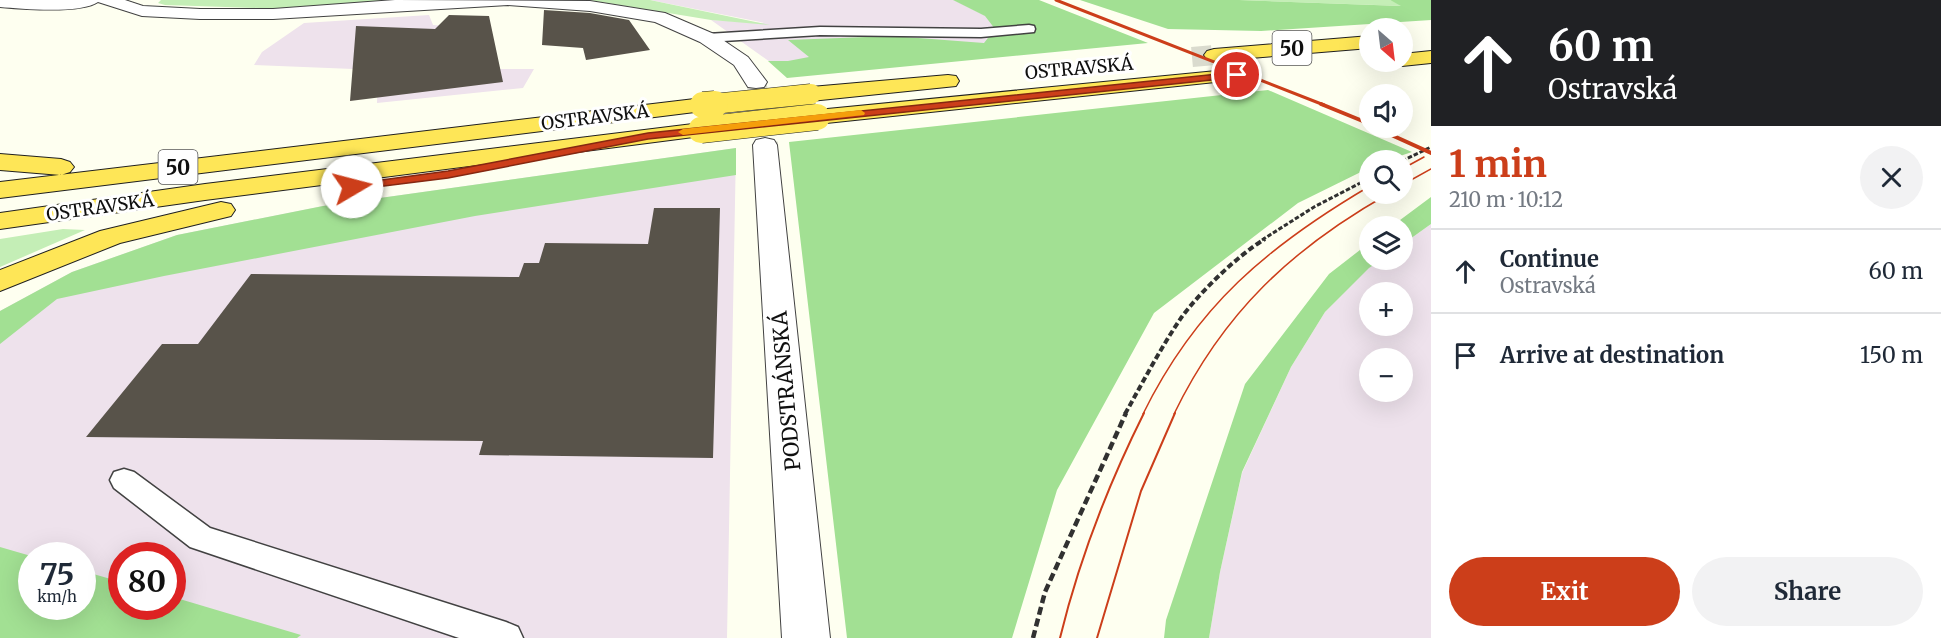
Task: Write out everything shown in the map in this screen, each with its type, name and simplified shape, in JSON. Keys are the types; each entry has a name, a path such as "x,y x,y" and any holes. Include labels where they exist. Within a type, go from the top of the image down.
{"highway":[{"name":"50","path":"1214,55 1359,43"},
{"path":"1413,59 1431,57"},
{"name":"OSTRAVSKÁ","path":"0,221 648,136 1237,75"},
{"name":"OSTRAVSKÁ","path":"0,190 703,105 974,78"},
{"name":"50","path":"0,281 110,237 182,218 310,194 448,174 648,136"},
{"name":"50","path":"0,162 71,167 174,156 356,146"}],"street":[{"path":"9,2 44,5 91,0"},
{"path":"106,0 142,11 273,15 428,3 508,0 590,6 659,17 707,38 741,61 756,82"},
{"path":"142,11 159,0"},
{"name":"PODSTRÁNSKÁ","path":"765,145 806,638"}],"lane":[{"path":"707,38 820,31 981,33 1029,28"},
{"path":"124,480 201,538 506,638"}],"path":[{"path":"1413,156 1431,147"},
{"path":"1033,638 1045,592 1119,424 1182,317 1217,279 1253,246 1314,207 1359,184"}],"shaded area":[{"path":"650,0 954,0 1049,47 780,69 711,20 765,23"},
{"path":"429,15 433,25 481,28 442,69 534,69 523,88 377,103 378,70 254,65 262,52 304,23"},
{"path":"736,148 727,638 0,638 0,311 72,272 177,235 323,206"},
{"path":"1431,224 1431,638 1209,638 1220,572 1242,473 1291,367 1325,312 1366,270 1413,270 1413,237"}],"green space":[{"path":"161,0 401,0 289,9 165,5 158,3"},
{"path":"589,0 650,0 770,25 711,20"},
{"path":"953,0 1039,0 1148,43 787,78 768,61 788,61 809,57 788,40 892,36 984,43 995,29 985,16"},
{"path":"1080,0 1239,0 1401,6 1390,0 1431,0 1431,20 1359,18 1359,25 1261,31 1168,29"},
{"path":"1239,0 1390,0 1403,6"},
{"path":"1268,90 1359,129 1359,138 1379,138 1407,150 1359,150 1359,173 1298,203 1154,313 1057,490 1012,638 847,638 789,142"},
{"path":"736,148 736,175 475,216 57,299 0,344 0,311 72,272 177,235 323,206"},
{"path":"1431,197 1431,224 1413,237 1413,216 1405,216"},
{"path":"63,229 85,230 0,267 0,239"},
{"path":"1359,251 1359,270 1367,270 1325,312 1291,367 1242,472 1220,572 1209,638 1164,638 1166,620 1245,384 1329,274"},
{"path":"0,547 18,552 18,620 96,620 96,575 108,578 108,620 186,620 186,601 301,635 297,638 0,638"}],"building":[{"path":"544,10 590,13 629,20 650,50 586,60 583,48 542,45"},
{"path":"449,15 489,16 503,82 350,101 356,26 435,29"},
{"path":"654,208 720,208 713,458 479,455 483,441 86,437 162,344 198,344 251,274 519,277 524,263 539,263 545,243 648,244"}],"tunnel":[{"path":"1192,57 1214,55"},
{"path":"1237,75 1260,73"},
{"path":"756,82 761,105"},
{"path":"761,104 765,145"}],"tram line":[{"path":"1413,163 1424,157"},
{"path":"1413,179 1431,169"},
{"path":"1143,414 1186,341 1238,282 1299,232 1359,193"},
{"path":"1174,414 1214,345 1263,287 1321,237 1371,204"},
{"path":"1060,638 1076,580 1096,523 1118,468 1144,413"},
{"path":"1097,638 1141,491 1175,413"}],"railway":[{"path":"1056,0 1324,105"},
{"path":"1321,104 1359,120"},
{"path":"1398,138 1431,153"}],"slow traffic":[{"path":"683,132 861,113"}],"route":[{"path":"352,187 448,174 648,136 1084,89 1237,75"}]}
